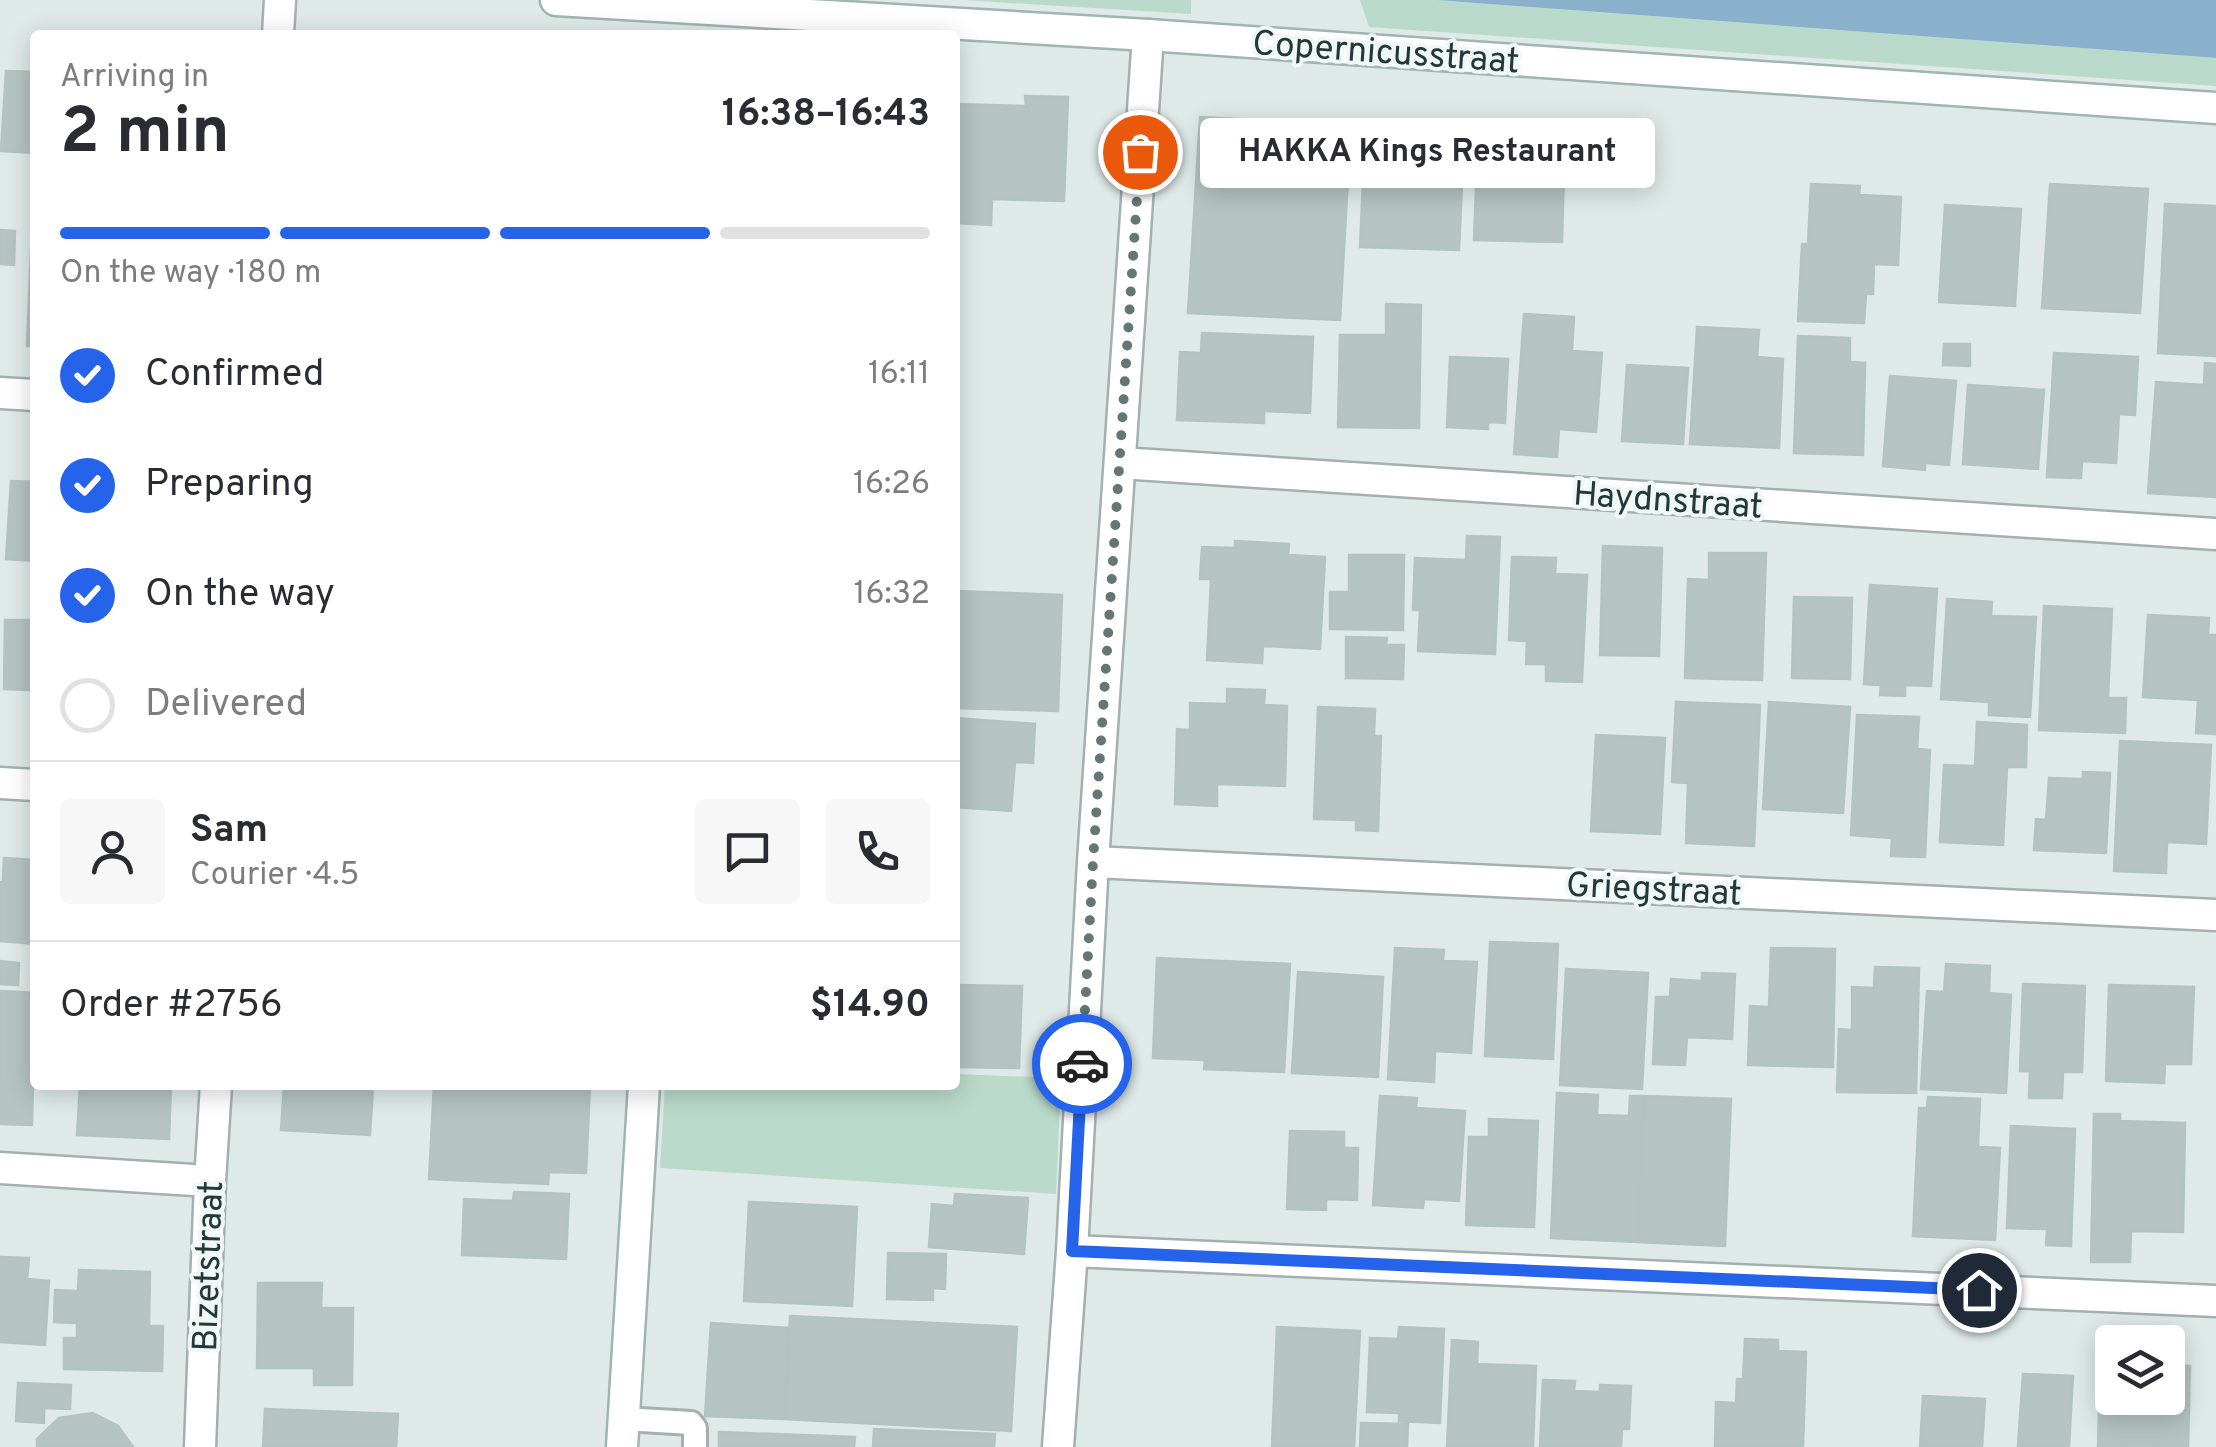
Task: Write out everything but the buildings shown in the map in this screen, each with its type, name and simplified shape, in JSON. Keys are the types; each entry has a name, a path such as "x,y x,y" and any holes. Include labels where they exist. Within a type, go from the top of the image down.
{"street":[{"path":"278,30 280,0"},
{"name":"Copernicusstraat","path":"556,0 710,14 1148,35 2216,108"},
{"path":"1058,1447 1148,35"},
{"path":"0,393 30,395"},
{"name":"Haydnstraat","path":"1120,463 2216,534"},
{"path":"0,783 30,785"},
{"name":"Griegstraat","path":"1093,862 2216,915"},
{"name":"Bizetstraat","path":"200,1447 216,1090"},
{"path":"623,1433 644,1090"},
{"path":"0,1168 210,1181"},
{"path":"1072,1251 2216,1301"}],"lane":[{"path":"623,1433 690,1423 695,1428 695,1447"}],"green space":[{"path":"963,0 1191,0 1191,14"},
{"path":"1360,0 1436,0 2216,58 2216,86 1369,27"},
{"path":"960,1074 1061,1078 1056,1194 660,1168 665,1090 960,1090"}],"water":[{"path":"1436,0 2216,0 2216,58"}],"way so far":[{"path":"1082,1064 1140,152"}],"place":[{"name":"HAKKA Kings Restaurant","path":"1140,152"}],"route":[{"path":"1082,1064 1072,1251 1979,1290"}]}
